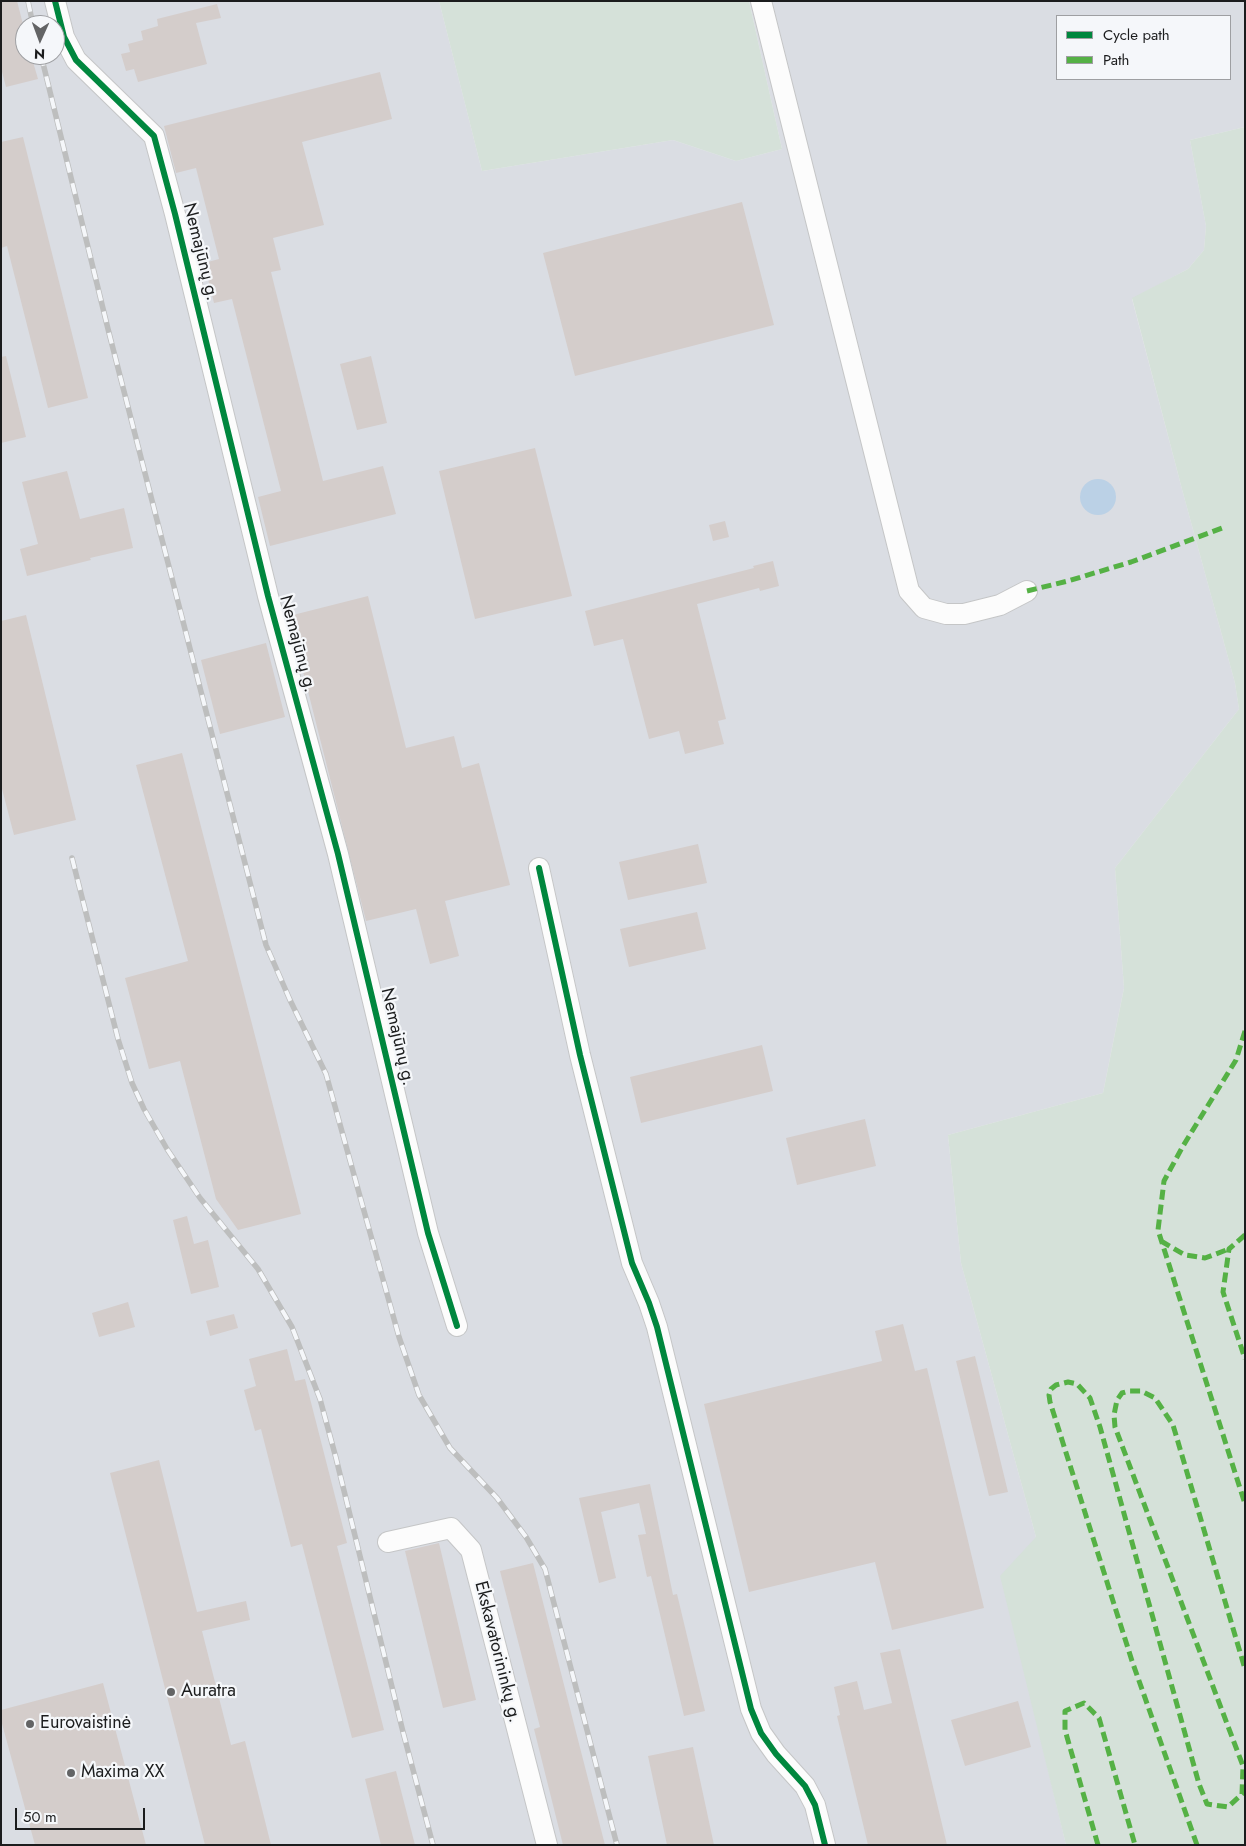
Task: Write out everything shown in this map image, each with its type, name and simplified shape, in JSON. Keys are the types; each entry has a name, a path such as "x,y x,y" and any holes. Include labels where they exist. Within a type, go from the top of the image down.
{"street":[{"name":"Nemajūnų g.","path":"55,1 64,37 76,60 154,136 175,214 268,596 338,854 428,1233 457,1326"},
{"path":"761,1 909,591 924,608 946,614 964,614 1000,605 1027,591"},
{"path":"539,868 580,1055 615,1197 632,1263 650,1303 657,1327 752,1709 761,1733 776,1754 805,1786 815,1805 825,1845"},
{"name":"Ekskavatorininkų g.","path":"388,1542 451,1528 471,1550 547,1845"}],"shaded area":[{"path":"1,1 439,1 482,171 673,140 736,161 782,149 749,1 1245,1 1245,127 1190,140 1206,226 1204,250 1188,269 1132,299 1235,683 1239,709 1115,868 1124,988 1103,1093 948,1135 961,1263 1036,1537 1034,1710 1066,1845 1,1845"},
{"path":"439,1 749,1 782,149 736,161 673,140 482,171"},
{"path":"1245,127 1245,1845 1066,1845 1000,1576 1036,1537 961,1263 948,1135 1103,1093 1124,988 1115,868 1239,709 1235,683 1132,298 1188,269 1204,250 1206,226 1190,140"}],"water":[{"path":"1098,479 1110,485 1116,497 1110,509 1098,515 1086,509 1080,497 1086,485"}],"building":[{"path":"1,1 17,1 21,15 15,15 15,65 34,65 38,79 6,87 1,68"},
{"path":"217,4 221,18 196,23 207,64 138,82 134,69 126,71 121,54 130,52 128,44 143,40 141,31 158,26 157,19"},
{"path":"380,72 392,119 302,142 324,225 273,238 281,270 271,272 323,481 383,466 396,514 270,546 258,497 281,491 232,299 214,303 204,263 219,259 196,168 176,173 164,126"},
{"path":"23,137 88,398 48,408 7,246 1,248 1,142"},
{"path":"742,202 774,325 575,376 543,253"},
{"path":"6,356 26,437 1,443 1,357"},
{"path":"371,356 387,423 357,430 340,364"},
{"path":"535,448 572,596 475,619 439,471"},
{"path":"67,471 80,519 124,508 133,548 27,576 20,549 38,544 22,482"},
{"path":"725,521 729,537 713,541 709,525"},
{"path":"773,561 779,586 760,591 759,588 697,604 726,719 718,721 724,744 685,754 679,731 649,739 623,639 594,646 585,611 754,568 753,566"},
{"path":"368,596 406,748 454,736 462,768 479,763 510,885 445,901 459,956 430,964 416,909 366,921 289,616"},
{"path":"26,615 76,820 14,835 1,785 1,621"},
{"path":"266,643 285,717 220,734 201,660"},
{"path":"182,753 301,1214 238,1230 216,1199 180,1061 149,1069 125,978 188,961 136,765"},
{"path":"698,844 707,883 628,900 619,862"},
{"path":"697,912 706,949 629,967 620,929"},
{"path":"762,1045 773,1091 641,1123 630,1077"},
{"path":"865,1119 876,1166 797,1185 786,1138"},
{"path":"187,1216 194,1244 208,1240 219,1287 191,1294 173,1220"},
{"path":"128,1302 135,1327 99,1337 92,1313"},
{"path":"234,1314 238,1328 210,1336 206,1321"},
{"path":"903,1324 915,1371 927,1368 984,1608 892,1630 875,1562 749,1592 704,1404 882,1361 875,1331"},
{"path":"287,1349 295,1381 305,1379 347,1543 337,1546 384,1730 352,1738 302,1544 291,1547 261,1429 255,1431 244,1390 256,1386 249,1359"},
{"path":"975,1356 1008,1492 989,1496 956,1361"},
{"path":"159,1460 197,1612 246,1601 250,1620 202,1631 231,1745 245,1741 271,1845 205,1845 110,1473"},
{"path":"650,1484 673,1595 677,1594 705,1711 684,1716 651,1576 647,1577 638,1535 646,1534 639,1503 601,1512 616,1578 599,1583 579,1498"},
{"path":"439,1543 476,1700 443,1708 405,1551"},
{"path":"533,1563 605,1845 563,1845 534,1729 540,1727 500,1571"},
{"path":"900,1649 947,1845 868,1845 837,1716 840,1715 834,1687 857,1681 864,1710 892,1703 880,1653"},
{"name":"Maxima XX","path":"103,1683 146,1845 35,1845 1,1720 1,1710"},
{"path":"1018,1701 1031,1747 965,1766 951,1720"},
{"path":"693,1747 714,1845 667,1845 648,1756"},
{"path":"396,1771 415,1845 381,1845 365,1779"}],"railway":[{"path":"28,1 31,15"},
{"path":"43,65 108,329 266,945 326,1074 399,1337 419,1395 450,1448 497,1498 526,1537 545,1569 617,1845"},
{"path":"72,858 118,1039 132,1083 144,1109 167,1149 200,1198 258,1269 292,1327 320,1399 433,1845"}],"marked path":[{"path":"1027,591 1131,562 1222,528"},
{"path":"1245,1031 1236,1060 1183,1146 1164,1181 1158,1230 1245,1504"},
{"path":"1245,1235 1229,1249 1223,1292 1245,1359"},
{"path":"1161,1241 1185,1255 1205,1258 1229,1249"},
{"path":"1197,1845 1132,1661 1050,1402 1049,1395 1051,1389 1056,1385 1068,1382 1077,1384 1090,1398 1100,1427 1199,1784 1207,1804 1228,1807 1242,1794 1243,1766 1115,1427 1114,1415 1117,1400 1122,1393 1141,1391 1155,1398 1173,1425 1245,1669"},
{"path":"1098,1845 1065,1730 1065,1711 1084,1703 1099,1718 1135,1845"}],"cycle path":[{"path":"55,1 64,37 76,60 154,136 175,214 268,596 338,854 428,1233 457,1326"},
{"path":"539,868 580,1055 632,1263 657,1327 751,1709 761,1733 776,1754 805,1786 815,1805 825,1845"}],"place":[{"name":"Auratra","path":"171,1692"},
{"name":"Eurovaistinė","path":"30,1724"},
{"name":"Maxima XX","path":"71,1773"}]}
